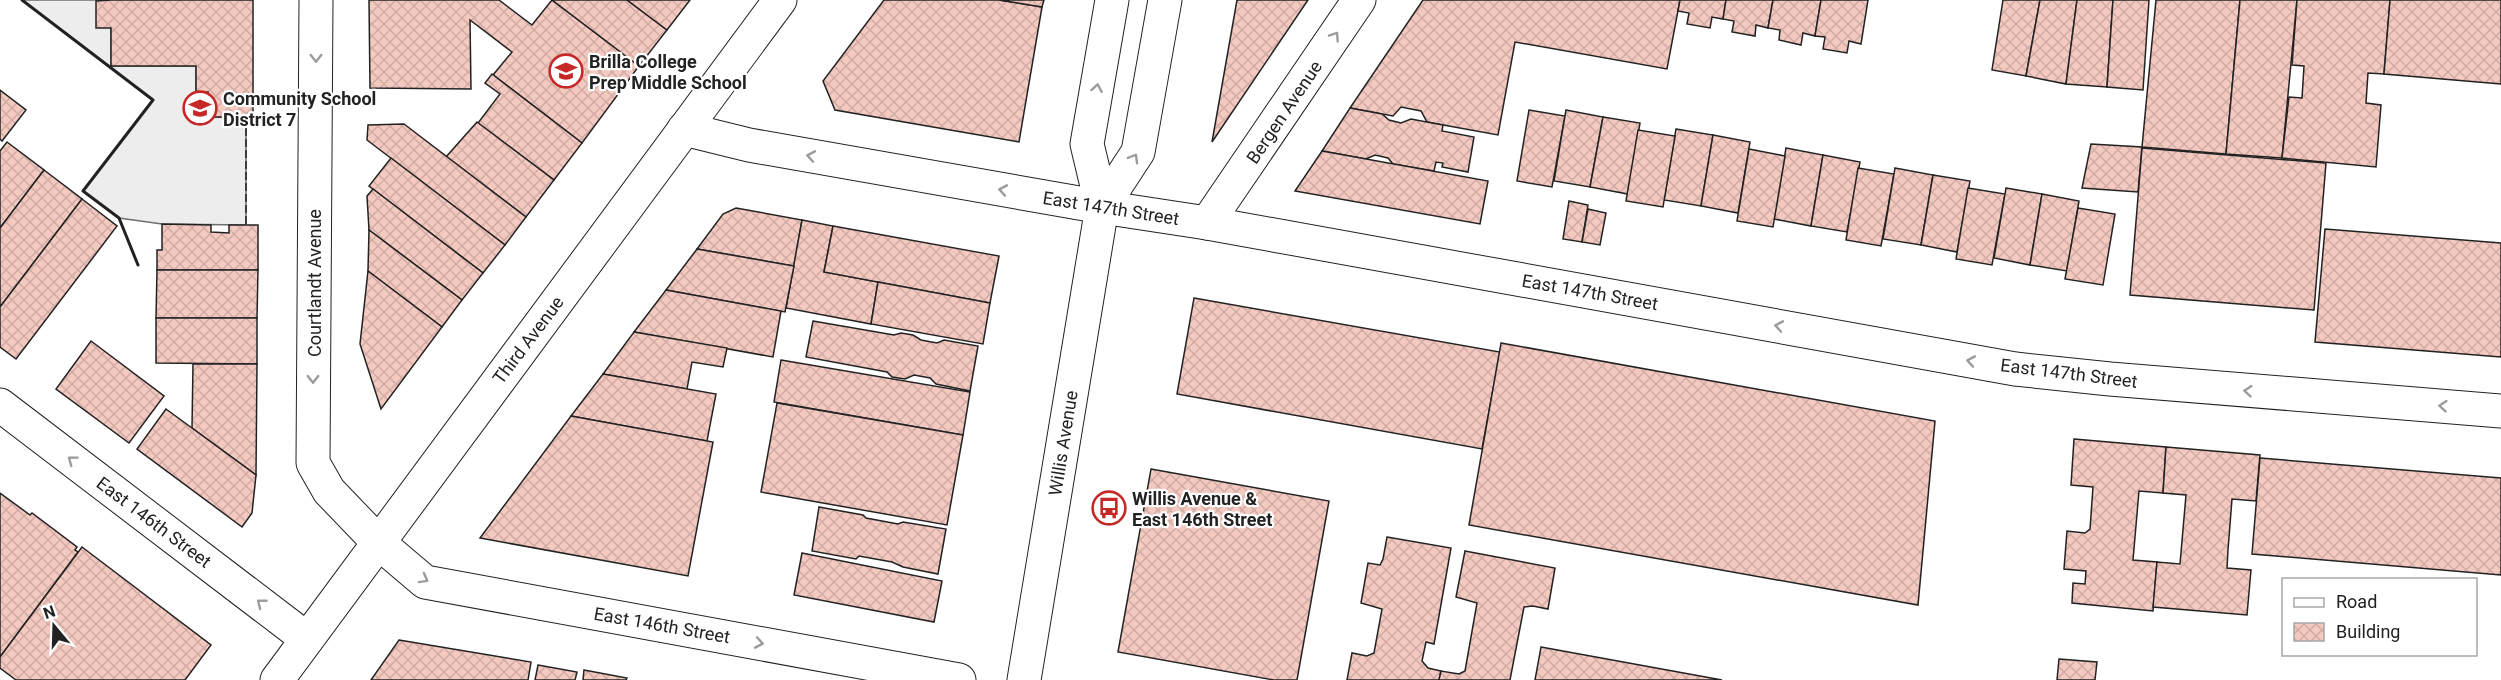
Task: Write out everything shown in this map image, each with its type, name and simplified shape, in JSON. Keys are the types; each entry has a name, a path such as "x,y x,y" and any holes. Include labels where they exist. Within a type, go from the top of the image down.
{"street":[{"name":"Courtlandt Avenue","path":"316,0 313,463 329,491 379,543"},
{"name":"Third Avenue","path":"277,680 780,0"},
{"name":"Willis Avenue","path":"1023,680 1102,207 1087,144 1112,0"},
{"name":"Willis Avenue","path":"1102,207 1138,152 1165,0"},
{"name":"Bergen Avenue","path":"1207,223 1359,0"},
{"name":"East 147th Street","path":"684,129 749,145 1102,207 1207,223 2015,369 2110,380 2501,411"},
{"name":"East 146th Street","path":"0,405 307,639"},
{"name":"East 146th Street","path":"379,543 425,582 959,680"}],"shaded area":[{"name":"Community School District 7","path":"22,0 111,0 111,66 196,66 196,92 208,92 208,117 246,117 246,225 162,224 119,218 83,191 153,100"}],"building":[{"path":"253,0 253,117 208,117 208,92 196,92 196,66 111,66 111,28 96,28 96,1"},
{"name":"Brilla College Prep Middle School","path":"369,0 499,0 532,25 552,0 639,66 582,143 493,75 512,52 470,20 471,89 370,88"},
{"path":"552,0 627,0 667,30 639,66"},
{"path":"627,0 690,0 667,30"},
{"path":"884,0 999,0 1042,7 1019,142 835,110 823,81"},
{"path":"999,0 1044,0 1042,7"},
{"path":"1237,0 1308,0 1212,142"},
{"path":"1423,0 1680,0 1667,69 1515,42 1498,135 1427,122 1421,111 1401,107 1393,116 1350,108"},
{"path":"1680,0 1726,0 1723,19 1712,17 1710,28 1687,24 1689,13 1678,11"},
{"path":"1726,0 1773,0 1768,28 1756,25 1755,36 1732,32 1734,21 1723,19"},
{"path":"1773,0 1821,0 1815,36 1803,33 1801,45 1779,40 1780,30 1768,28"},
{"path":"1821,0 1868,0 1861,44 1849,41 1847,53 1823,49 1825,37 1815,36"},
{"path":"2003,0 2040,0 2026,76 1992,70"},
{"path":"2040,0 2077,0 2066,84 2026,76"},
{"path":"2077,0 2113,0 2107,87 2066,84"},
{"path":"2113,0 2149,0 2143,90 2107,87"},
{"path":"2156,0 2240,0 2226,154 2142,147"},
{"path":"2240,0 2297,0 2282,158 2226,154"},
{"path":"2297,0 2390,0 2384,74 2368,73 2366,103 2381,105 2376,167 2282,158 2289,97 2302,98 2304,66 2292,65"},
{"path":"2390,0 2501,0 2501,84 2384,74"},
{"path":"492,74 582,143 554,180 478,123 500,94 485,83"},
{"path":"0,90 26,110 2,141 0,139"},
{"path":"1350,108 1382,114 1389,120 1401,123 1411,119 1443,125 1442,131 1474,137 1468,172 1442,167 1443,163 1436,162 1434,171 1393,164 1388,158 1375,155 1366,159 1322,151"},
{"path":"1529,110 1565,116 1552,187 1517,181"},
{"path":"1566,110 1603,117 1590,187 1554,181"},
{"path":"1603,117 1640,123 1628,194 1590,187"},
{"path":"477,122 554,180 526,217 446,157"},
{"path":"404,124 526,217 505,245 367,140 368,125"},
{"path":"1676,129 1713,135 1701,206 1664,200"},
{"path":"1638,130 1675,136 1663,207 1626,201"},
{"path":"1713,135 1750,142 1738,213 1701,206"},
{"path":"7,142 44,170 0,228 0,151"},
{"path":"2091,144 2142,147 2138,192 2082,188"},
{"path":"1786,148 1823,155 1811,226 1774,219"},
{"path":"2142,148 2326,163 2314,310 2130,295"},
{"path":"1749,149 1785,156 1773,227 1737,221"},
{"path":"1322,151 1488,181 1480,224 1295,191"},
{"path":"1823,155 1860,162 1847,232 1811,226"},
{"path":"391,158 505,245 483,273 369,186"},
{"path":"1858,168 1894,174 1881,246 1846,240"},
{"path":"1895,168 1933,175 1921,245 1883,239"},
{"path":"44,170 82,199 0,307 0,228"},
{"path":"1933,175 1970,181 1957,252 1921,245"},
{"path":"1968,188 2005,194 1992,265 1956,259"},
{"path":"2006,188 2042,194 2030,265 1994,258"},
{"path":"373,189 483,273 462,300 369,230 367,196"},
{"path":"2042,194 2079,201 2067,271 2030,265"},
{"path":"82,199 117,226 16,359 0,347 0,307"},
{"path":"1569,201 1588,205 1582,242 1563,239"},
{"path":"736,208 802,220 794,266 697,249 723,214"},
{"path":"2078,208 2115,214 2103,285 2065,279"},
{"path":"1588,209 1606,213 1600,245 1582,242"},
{"path":"802,220 833,226 824,272 878,282 871,324 786,308"},
{"path":"162,224 211,225 211,232 229,233 229,225 258,225 258,270 157,270 157,250 162,250"},
{"path":"833,226 999,256 990,303 824,272"},
{"path":"2325,229 2501,243 2501,357 2315,342"},
{"path":"369,230 462,300 442,327 368,271"},
{"path":"697,249 794,266 785,312 666,290"},
{"path":"157,270 258,270 257,318 156,318"},
{"path":"368,271 442,327 381,409 360,344"},
{"path":"878,282 990,303 983,344 871,324"},
{"path":"666,290 781,311 773,357 634,332"},
{"path":"1194,298 1500,352 1482,449 1177,394"},
{"path":"156,318 257,318 257,364 156,363"},
{"path":"813,321 894,335 901,333 913,335 921,340 937,343 944,340 978,346 970,391 936,384 930,378 914,375 905,379 892,377 887,372 806,357"},
{"path":"634,332 727,348 723,367 692,362 687,389 603,374"},
{"path":"91,341 164,396 129,443 56,389"},
{"path":"1501,343 1935,421 1918,605 1469,525"},
{"path":"781,360 970,392 963,435 774,402"},
{"path":"193,364 257,364 256,475 192,428"},
{"path":"603,374 716,394 707,441 571,416"},
{"path":"777,403 963,435 947,525 761,492"},
{"path":"166,409 256,475 252,513 242,527 137,449"},
{"path":"571,416 713,442 688,576 480,538"},
{"path":"2074,439 2166,447 2163,493 2139,491 2133,560 2157,562 2153,611 2072,603 2073,583 2085,584 2086,571 2064,569 2067,531 2085,533 2090,529 2093,487 2071,485"},
{"path":"2166,447 2260,455 2256,501 2232,499 2227,568 2251,570 2247,615 2153,607 2157,562 2180,564 2186,495 2163,493"},
{"path":"2260,458 2501,478 2501,575 2252,554"},
{"path":"1151,469 1329,501 1297,680 1274,680 1118,652"},
{"path":"0,493 30,515 32,513 77,547 75,550 78,552 0,657"},
{"path":"819,507 898,524 903,522 946,529 938,574 903,567 892,562 859,556 856,559 812,551"},
{"path":"1387,537 1451,548 1434,644 1426,642 1422,661 1428,668 1441,671 1439,680 1347,680 1352,653 1367,656 1374,653 1382,609 1361,603 1368,563 1380,565"},
{"path":"82,547 211,645 185,680 16,680 0,668 0,657"},
{"path":"1465,551 1555,568 1548,609 1524,607 1510,680 1439,680 1441,671 1459,674 1465,671 1477,603 1456,597"},
{"path":"802,553 942,581 934,622 794,595"},
{"path":"399,640 531,662 528,680 371,680"},
{"path":"1541,647 1722,680 1535,680"},
{"path":"2059,659 2097,662 2095,680 2057,680"},
{"path":"538,665 577,672 575,680 535,680"},
{"path":"584,670 627,678 626,680 583,680"}],"fence":[{"path":"246,117 246,225"}],"wall":[{"path":"22,0 153,100 83,191 119,218 138,265"}],"place":[{"name":"Brilla College Prep Middle School","path":"566,71"},
{"name":"Community School District 7","path":"200,108"},
{"name":"Willis Avenue & East 146th Street","path":"1109,508"}]}
